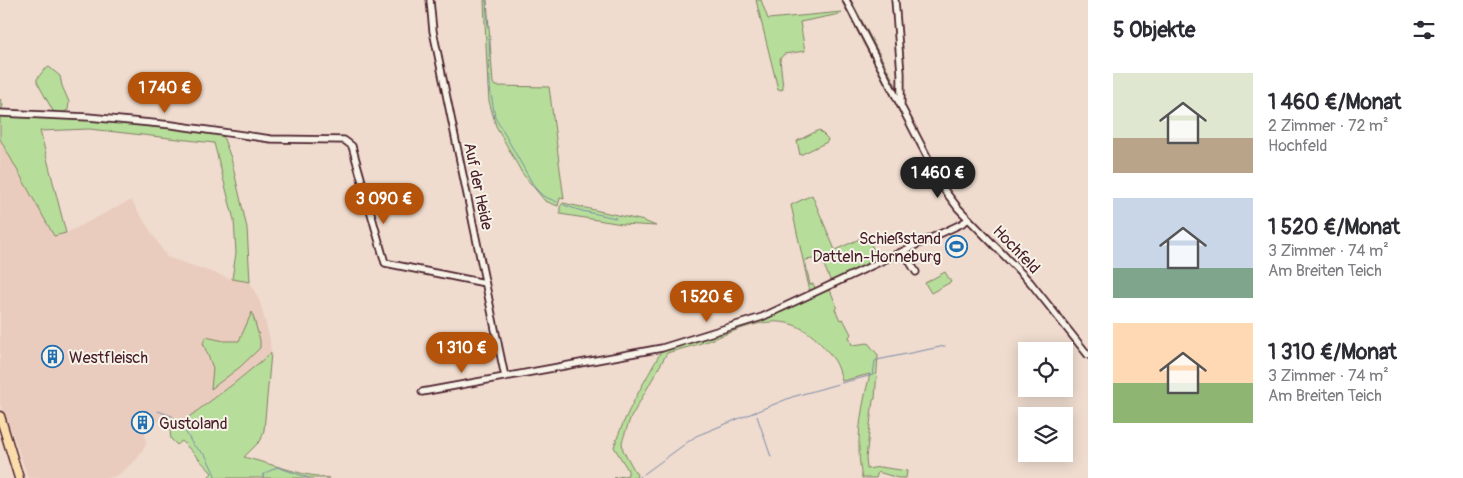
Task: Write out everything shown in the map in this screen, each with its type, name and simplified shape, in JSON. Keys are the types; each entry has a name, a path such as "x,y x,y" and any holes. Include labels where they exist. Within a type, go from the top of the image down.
{"main road":[{"path":"0,416 20,478"}],"street":[{"name":"Auf der Heide","path":"430,0 434,31 505,377"},
{"name":"Hochfeld","path":"846,0 945,191 969,219 1030,282 1088,355"},
{"path":"895,0 901,73 901,108"},
{"path":"0,113 88,117 172,125 271,139 341,139 349,142 352,146 385,263 485,282"},
{"path":"422,392 657,350 762,317 969,219"},
{"path":"903,251 916,272"}],"shaded area":[{"path":"0,139 54,236 66,233 131,200 167,257 232,279 250,282 260,302 270,339 271,353 170,431 165,422 157,421 145,431 146,445 137,459 120,474 110,478 28,478 0,405"}],"green space":[{"path":"484,0 487,0 493,83 495,86 549,87 564,199 560,198 558,206 545,201 522,173 496,126 489,101"},
{"path":"756,0 761,0 768,19 842,12 800,22 805,51 784,54 780,59 782,90 778,89"},
{"path":"841,0 851,0 901,95 900,113"},
{"path":"49,67 60,76 69,102 68,110 60,114 53,111 37,82 43,71"},
{"path":"0,99 3,105 1,111 3,116 19,114 87,118 222,134 231,158 247,228 250,282 232,279 236,253 234,220 214,143 89,129 40,131 66,233 54,236 0,139"},
{"path":"819,130 828,139 827,142 800,155 797,141"},
{"path":"812,195 835,250 866,236 880,260 831,282 821,258 805,260 810,285 813,284 816,289 810,292 791,205"},
{"path":"563,203 644,221 656,226 622,224 560,214 560,207"},
{"path":"945,272 951,282 931,293 925,283"},
{"path":"826,288 830,290 840,320 843,319 851,334 849,337 852,345 868,343 878,355 875,399 873,400 866,458 867,469 880,467 907,471 906,478 898,478 878,472 876,478 862,478 859,438 864,400 870,374 842,381 834,360 820,343 806,331 793,325 765,322 667,353 630,419 622,442 623,450 637,475 636,478 614,478 628,475 628,470 614,447 642,385 662,350 762,318"},
{"path":"252,312 260,340 260,348 240,367 211,389 213,368 203,343 206,337 224,341 239,341"},
{"path":"271,353 264,430 261,440 244,457 304,474 329,478 207,478 212,473 182,441 177,445 171,439 170,431"}],"waterway":[{"path":"486,0 488,28"},
{"path":"489,37 490,88 495,117 535,188 543,196 557,202"},
{"path":"564,205 616,218"},
{"path":"841,383 873,375 875,361 877,360 945,346"},
{"path":"644,474 696,436 792,397 838,384"},
{"path":"158,411 172,416 183,427 193,445 206,456 215,475 214,478"},
{"path":"757,416 771,457"},
{"path":"263,478 264,474 277,467 309,478"}],"place":[{"name":"Schießstand Datteln-Horneburg","path":"957,247"},
{"name":"Westfleisch","path":"53,357"},
{"name":"Gustoland","path":"143,423"}]}
